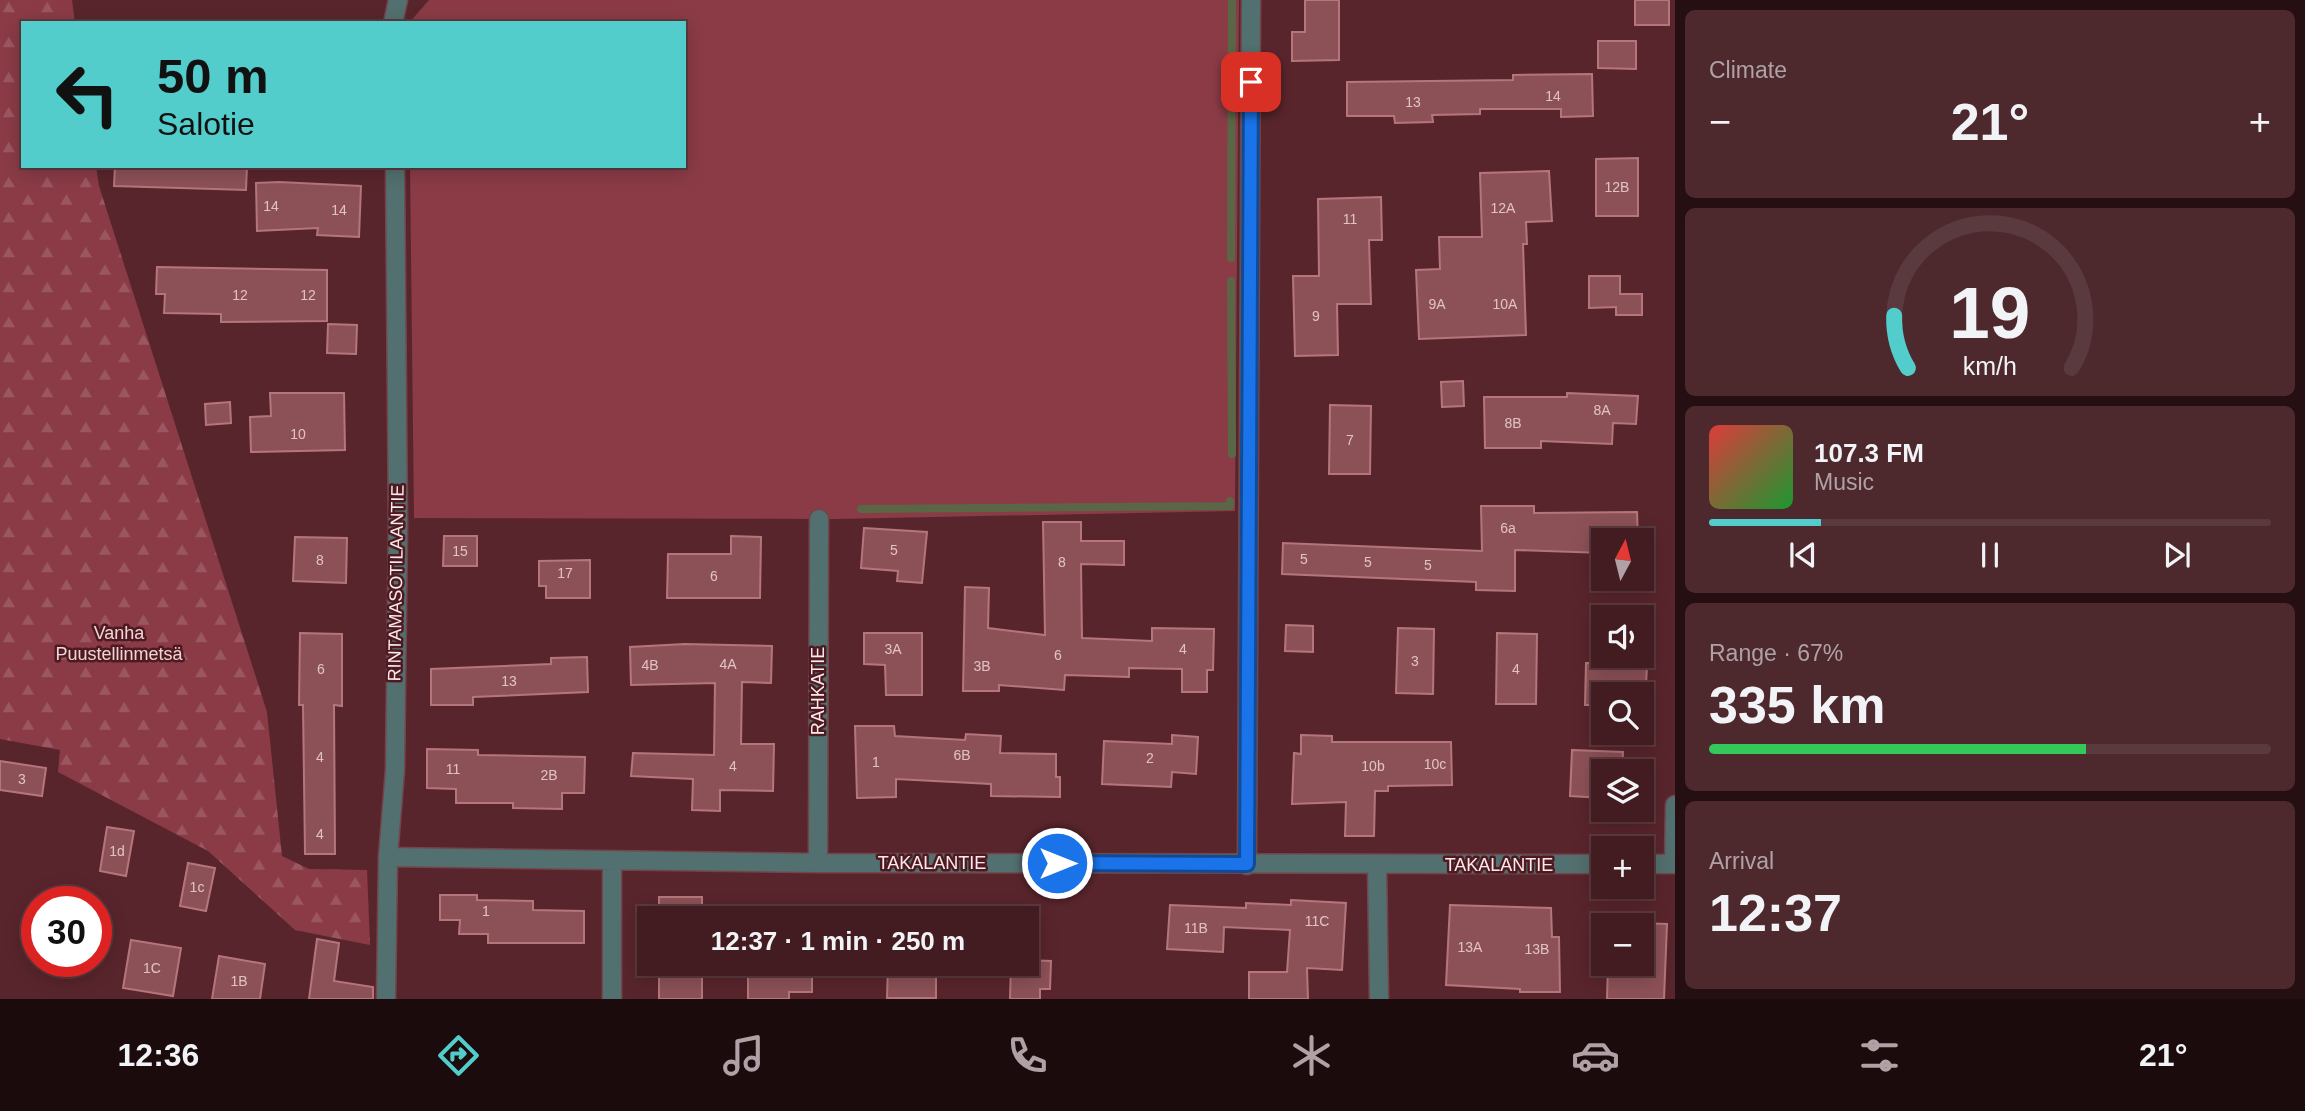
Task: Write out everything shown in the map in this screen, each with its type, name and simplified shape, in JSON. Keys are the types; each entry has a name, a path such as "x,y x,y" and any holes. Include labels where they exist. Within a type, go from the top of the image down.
{"street":[{"path":"393,21 398,0"},
{"path":"1247,864 1251,0"},
{"name":"RINTAMASOTILAANTIE","path":"386,999 388,857 395,770 398,526 395,168"},
{"name":"RAHKATIE","path":"818,863 819,519"},
{"path":"1654,864 1675,864 1675,805"},
{"name":"TAKALANTIE","path":"388,857 818,863 1591,864"},
{"path":"612,861 612,999"},
{"path":"1377,865 1379,999"}],"green space":[{"name":"Vanha Puustellinmetsä","path":"0,0 72,0 75,21 21,21 21,168 96,168 99,186 267,712 282,856 309,869 367,870 370,945 295,930 208,851 58,772 60,750 0,739"},
{"path":"429,0 1239,0 1235,511 836,519 414,518 410,168 686,168 686,21 411,21"}],"building":[{"path":"1305,0 1339,0 1339,60 1292,61 1292,32 1305,32"},
{"path":"1635,0 1669,0 1669,25 1635,25"},
{"path":"1598,41 1636,41 1636,69 1598,68"},
{"path":"1592,74 1593,116 1561,117 1561,109 1480,109 1480,114 1432,115 1433,122 1395,123 1394,116 1347,116 1347,82 1513,80 1513,75"},
{"path":"1638,158 1638,216 1596,216 1596,159"},
{"path":"115,168 247,168 246,190 114,186"},
{"path":"1549,171 1552,221 1526,222 1527,244 1523,244 1526,335 1419,339 1416,270 1440,269 1439,237 1482,237 1480,173"},
{"path":"256,183 361,186 359,237 317,235 318,228 257,231"},
{"path":"1381,197 1382,240 1369,240 1371,304 1337,304 1338,355 1295,356 1293,276 1319,276 1318,199"},
{"path":"157,267 327,270 327,321 221,322 221,314 164,313 165,294 156,294"},
{"path":"1589,276 1620,276 1620,294 1642,294 1642,315 1616,315 1616,307 1589,308"},
{"path":"328,324 357,325 356,354 327,353"},
{"path":"1463,381 1464,406 1442,407 1441,382"},
{"path":"270,393 344,393 345,450 251,452 250,417 271,416"},
{"path":"1567,393 1638,396 1636,424 1613,423 1612,444 1541,441 1541,448 1485,448 1484,397 1567,397"},
{"path":"230,402 231,423 206,425 205,404"},
{"path":"1330,405 1371,406 1370,474 1329,474"},
{"path":"1481,506 1534,506 1534,513 1637,512 1638,528 1591,528 1591,553 1515,550 1515,591 1476,590 1476,582 1282,574 1283,543 1482,551"},
{"path":"1043,522 1081,522 1081,541 1124,541 1124,565 1081,564 1082,638 1152,641 1152,628 1214,629 1213,670 1207,670 1207,692 1182,692 1182,669 1129,668 1129,677 1065,675 1064,690 999,685 999,691 963,691 965,587 989,588 988,628 1045,635"},
{"path":"864,528 927,532 922,583 897,581 898,571 861,568"},
{"path":"444,536 477,536 477,566 443,566"},
{"path":"731,536 761,537 760,598 667,598 668,554 731,554"},
{"path":"295,537 347,538 346,583 293,581"},
{"path":"590,560 590,598 546,598 546,586 539,586 539,561"},
{"path":"1286,625 1313,626 1313,652 1285,651"},
{"path":"1398,628 1434,629 1433,694 1396,693"},
{"path":"300,633 342,634 342,706 334,705 335,854 305,854 303,705 299,705"},
{"path":"864,633 922,633 922,695 886,695 885,665 864,664"},
{"path":"1497,633 1537,634 1536,704 1496,704"},
{"path":"685,644 772,646 771,683 742,682 741,744 774,744 773,791 720,790 720,811 692,810 693,779 631,776 633,753 714,755 715,683 631,685 630,647"},
{"path":"587,657 588,692 473,697 473,705 431,705 431,669 551,664 551,658"},
{"path":"1586,663 1591,663 1591,668 1647,668 1646,682 1591,682 1591,705 1585,705"},
{"path":"855,726 894,726 895,736 965,740 966,734 1001,736 1000,753 1056,754 1056,777 1060,777 1060,797 991,796 991,784 896,779 896,797 857,798"},
{"path":"1172,735 1198,737 1196,774 1172,772 1171,787 1102,784 1104,741 1172,744"},
{"path":"1301,735 1332,736 1332,742 1451,742 1452,785 1388,786 1388,791 1375,791 1374,836 1345,836 1346,802 1292,804 1294,753 1301,754"},
{"path":"427,749 478,750 478,755 585,757 584,793 562,793 562,809 513,808 513,803 456,803 456,789 427,788"},
{"path":"1572,750 1623,752 1623,759 1591,759 1591,797 1570,796"},
{"path":"0,761 46,768 42,796 0,790"},
{"path":"107,827 134,831 126,876 100,871"},
{"path":"188,863 215,868 206,911 180,906"},
{"path":"440,895 477,895 477,900 533,901 533,910 584,911 584,943 488,943 488,934 459,934 460,920 440,920"},
{"path":"659,897 702,897 702,906 659,906"},
{"path":"1291,900 1346,903 1342,970 1307,968 1308,999 1249,999 1249,972 1287,972 1290,930 1224,927 1223,952 1167,949 1170,905 1246,908 1246,903 1291,905"},
{"path":"1450,905 1551,908 1552,937 1559,937 1560,992 1520,992 1520,989 1446,985"},
{"path":"1654,924 1667,924 1664,999 1607,999 1608,976 1654,976"},
{"path":"317,939 339,943 334,981 373,987 373,999 309,999"},
{"path":"131,940 181,948 173,996 123,988"},
{"path":"219,956 265,964 260,999 212,999"},
{"path":"1039,960 1051,961 1050,989 1040,989 1040,999 1010,999 1011,976 1039,976"},
{"path":"659,976 702,976 702,999 659,999"},
{"path":"748,976 812,976 812,992 789,992 789,999 748,999"},
{"path":"888,976 936,976 936,998 887,998"}],"waterway":[{"path":"1231,258 1232,0"},
{"path":"1231,281 1232,454"},
{"path":"861,509 1230,506 1230,501"}],"route":[{"path":"1057,863 1247,864 1251,82"}]}
